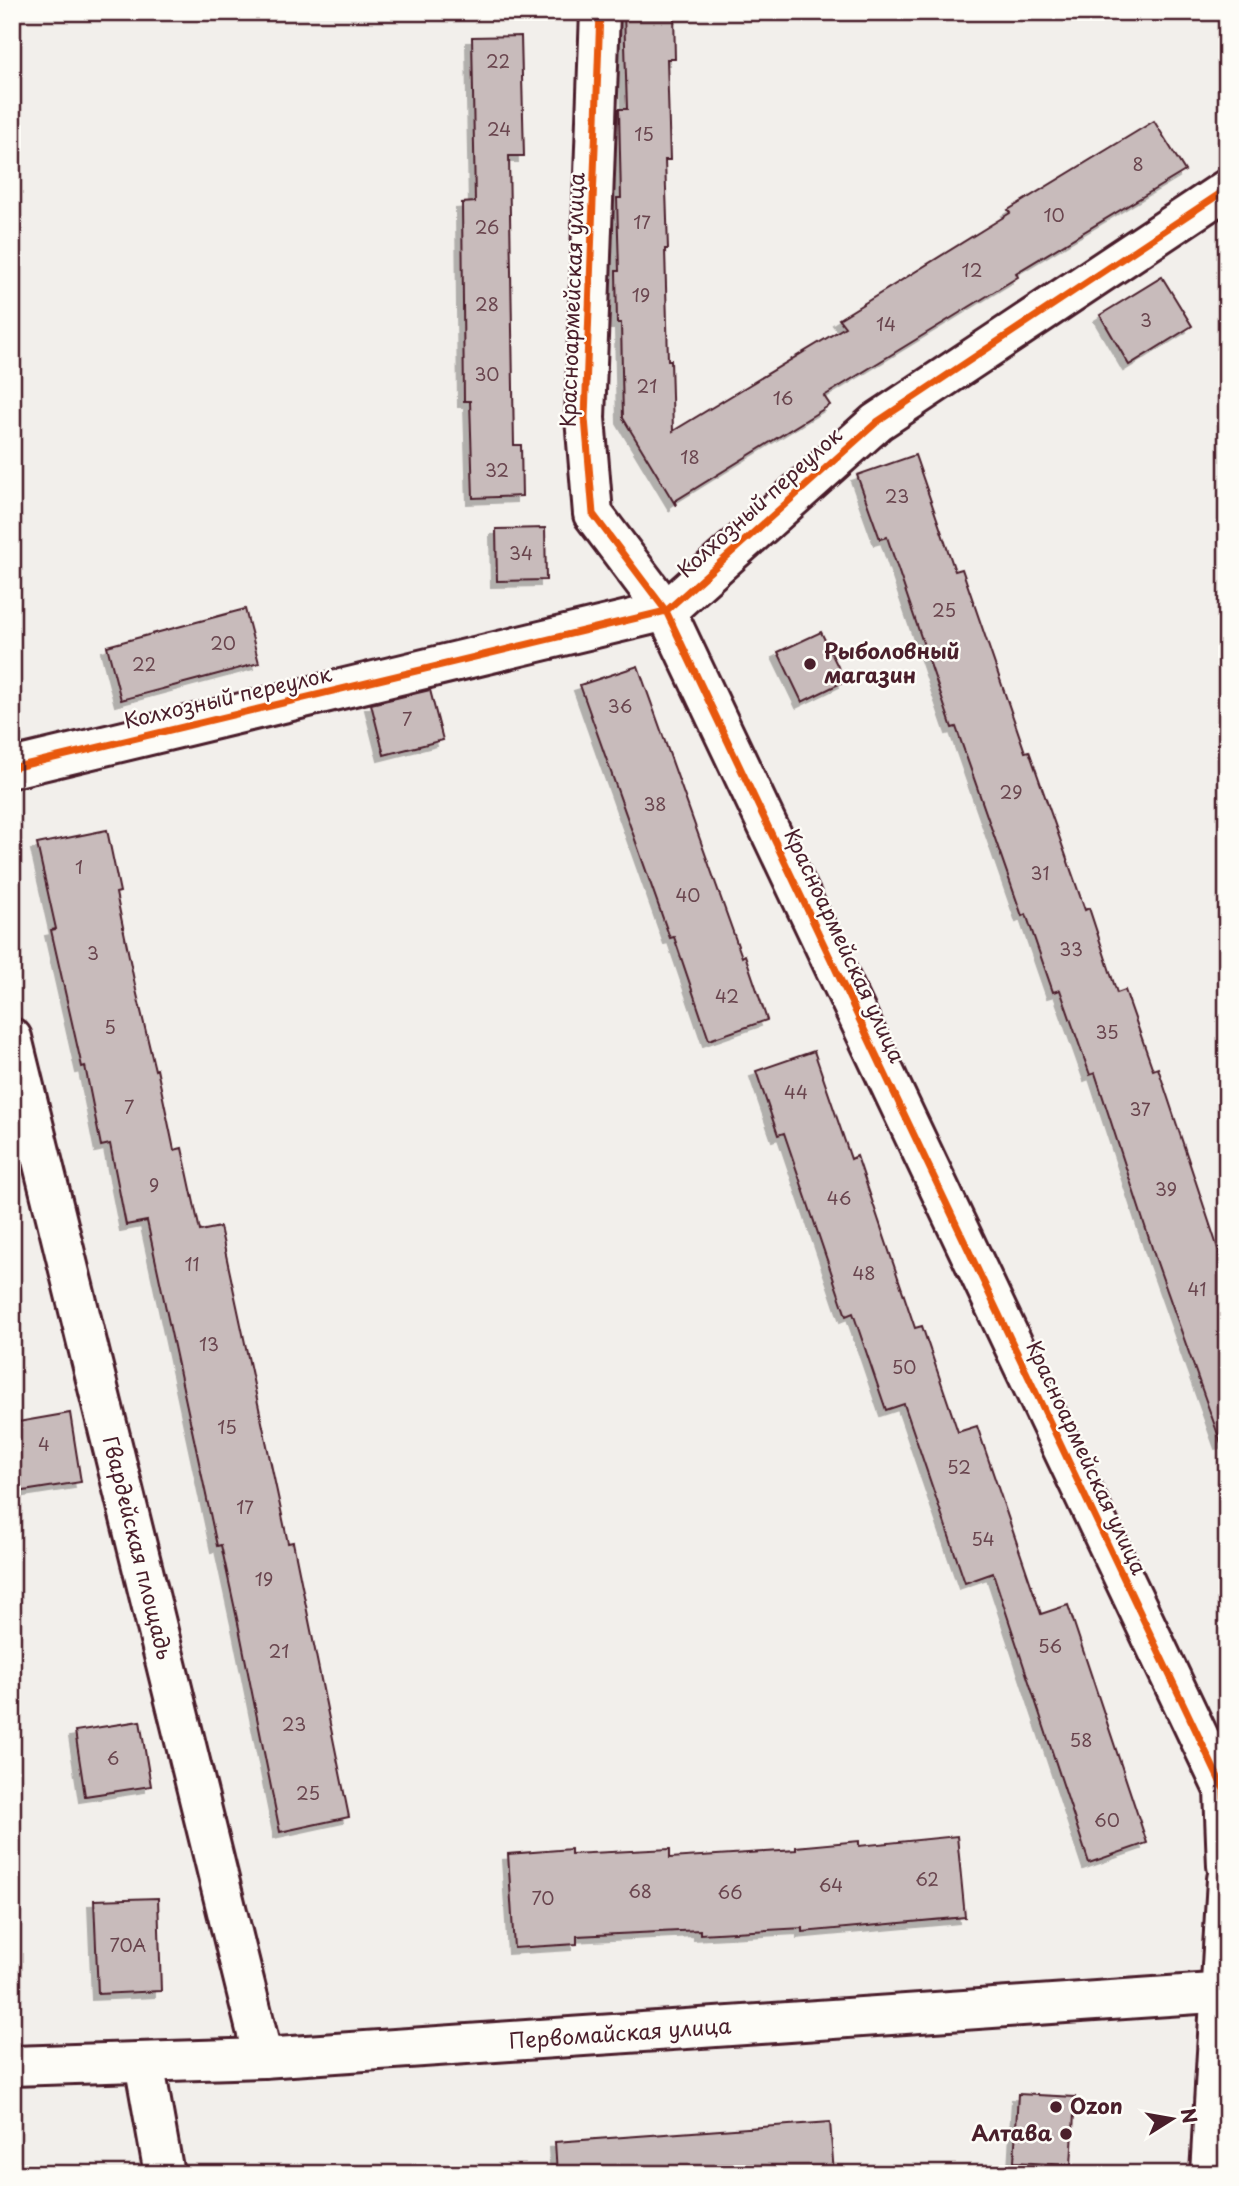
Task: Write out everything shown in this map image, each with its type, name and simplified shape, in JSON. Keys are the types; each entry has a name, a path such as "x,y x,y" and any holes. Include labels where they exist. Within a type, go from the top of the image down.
{"street":[{"name":"Красноармейская улица","path":"600,12 585,418 593,514 666,611 1224,1790 1227,1866"},
{"name":"Колхозный переулок","path":"12,768 666,611 877,422 1227,189"},
{"name":"Гвардейская площадь","path":"12,1038 263,2058"},
{"path":"1210,2174 1224,1991 1227,1879"},
{"name":"Первомайская улица","path":"12,2066 263,2058 1224,1991"},
{"path":"144,2062 164,2174"}],"building":[{"path":"624,12 674,12 675,59 667,59 670,160 665,160 668,360 671,360 673,431 845,327 839,319 1010,213 1008,210 1154,121 1185,171 1016,273 1018,277 824,396 830,405 675,501 676,506 623,418 621,323 617,323 616,271 619,271 617,198 621,198 619,109 627,109"},
{"path":"521,36 524,156 509,156 514,445 521,445 522,496 473,498 470,401 464,401 462,203 475,202 472,37"},
{"path":"1162,277 1192,326 1129,365 1100,315"},
{"path":"915,455 955,571 962,569 1025,752 1029,751 1085,910 1089,908 1117,993 1125,990 1153,1070 1158,1068 1227,1276 1227,1442 1221,1443 1155,1257 1095,1073 1090,1075 1060,990 1053,992 1026,914 1022,916 956,727 952,728 887,537 880,539 857,475"},
{"path":"545,528 546,580 497,581 496,529"},
{"path":"245,609 259,663 121,700 107,646"},
{"path":"821,632 845,681 802,702 778,652"},
{"path":"638,666 767,1020 709,1040 674,937 670,938 580,685"},
{"path":"430,690 443,740 384,755 371,704"},
{"path":"107,830 120,892 116,893 136,990 155,1070 157,1069 174,1150 182,1148 200,1231 220,1227 288,1543 293,1542 349,1817 280,1832 221,1545 217,1546 147,1221 126,1225 110,1144 101,1146 85,1066 82,1067 51,930 56,929 37,844"},
{"path":"814,1051 851,1159 857,1156 915,1328 922,1326 958,1432 977,1426 1041,1614 1068,1605 1147,1843 1089,1863 993,1573 965,1583 904,1404 886,1410 853,1313 846,1316 784,1133 778,1135 756,1071"},
{"path":"70,1413 81,1482 17,1492 12,1466 12,1423"},
{"path":"140,1721 151,1786 85,1796 75,1731"},
{"path":"957,1836 965,1917 803,1932 803,1928 700,1934 700,1930 577,1936 577,1944 514,1948 508,1854 571,1849 571,1854 670,1849 670,1858 796,1850 796,1847 859,1841 859,1846"},
{"path":"158,1898 161,1991 98,1994 94,1900"},
{"path":"1018,2094 1075,2097 1071,2165 1014,2162"},
{"path":"830,2122 834,2174 557,2174 555,2142"}],"cycle path":[{"path":"600,12 585,418 593,514 666,611 1224,1790 1227,1866"},
{"path":"12,768 666,611 877,422 1227,189"}],"place":[{"name":"Рыболовный магазин","path":"810,664"},
{"name":"Ozon","path":"1056,2107"},
{"name":"Алтава","path":"1066,2134"}]}
